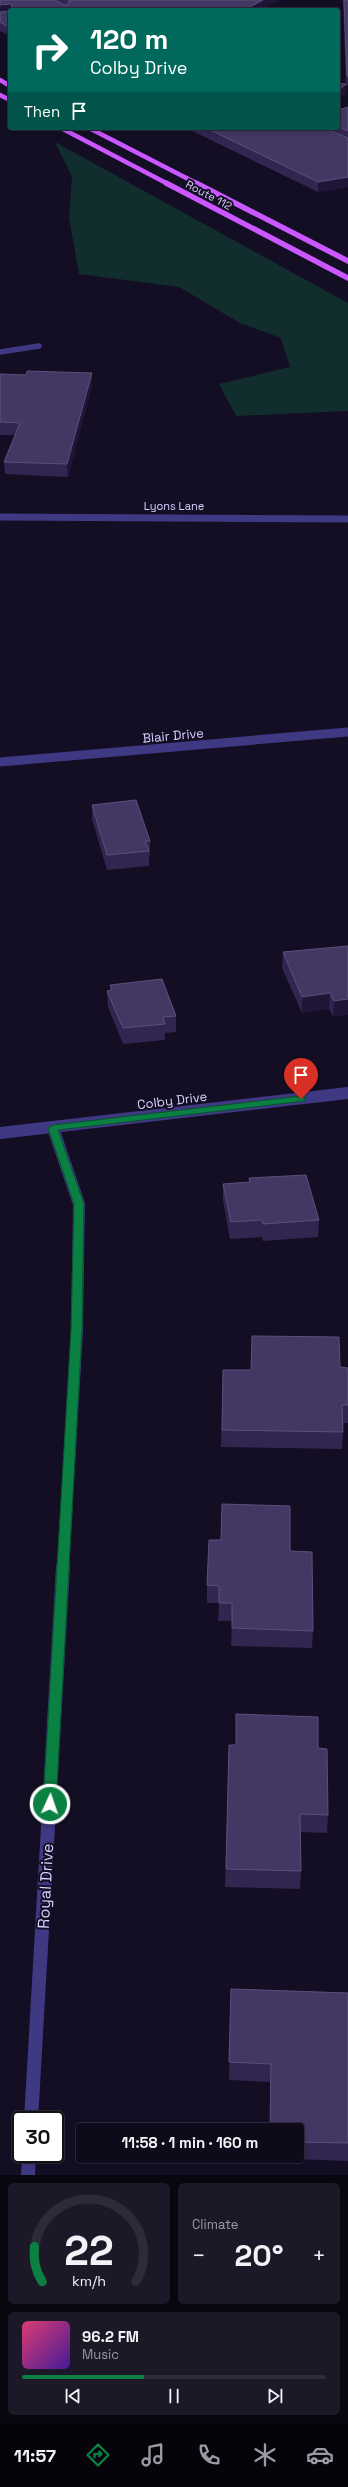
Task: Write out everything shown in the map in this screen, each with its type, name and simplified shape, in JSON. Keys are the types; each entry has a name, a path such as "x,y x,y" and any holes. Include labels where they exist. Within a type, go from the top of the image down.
{"main road":[{"name":"Route 112","path":"65,130 348,278"},
{"name":"Route 112","path":"93,130 348,261"}],"street":[{"path":"0,352 39,346"},
{"name":"Lyons Lane","path":"0,517 348,519"},
{"name":"Blair Drive","path":"0,762 348,732"},
{"name":"Colby Drive","path":"0,1134 348,1093"},
{"name":"Royal Drive","path":"32,2111 77,1315 79,1204 53,1128"},
{"path":"28,2175 29,2163"}],"green space":[{"path":"55,142 348,303 348,411 236,416 219,384 290,367 281,338 240,323 179,287 79,274 69,218 72,177"}],"building":[{"path":"0,0 55,0 64,5 68,5 69,0 263,0 248,8 13,8 11,4 0,5"},
{"path":"344,0 348,0 348,77 347,76"},
{"path":"8,11 8,27 0,22 0,12"},
{"path":"340,83 346,84 340,89"},
{"path":"348,107 348,131 340,128 340,109"},
{"path":"210,130 329,130 348,138 348,177 318,182"},
{"path":"27,371 92,373 67,464 4,462 20,423 0,422 0,374 26,375"},
{"path":"136,800 150,841 145,841 149,851 107,855 92,805"},
{"path":"348,946 348,999 334,1001 330,993 302,997 283,952"},
{"path":"162,979 176,1016 163,1017 165,1024 123,1028 107,991 112,990 110,985"},
{"path":"306,1175 319,1220 263,1224 262,1220 231,1222 223,1184 250,1182 249,1178"},
{"path":"252,1336 339,1337 340,1367 348,1368 348,1405 342,1405 343,1432 222,1430 223,1370 251,1370"},
{"path":"222,1504 290,1506 290,1551 312,1552 313,1631 232,1628 232,1603 219,1603 219,1586 207,1585 209,1540 221,1540"},
{"path":"236,1714 318,1717 318,1748 327,1749 328,1815 300,1814 301,1871 226,1869 229,1745 236,1745"},
{"path":"231,1989 348,1993 348,2143 304,2142 304,2123 270,2123 271,2064 229,2062"}],"route":[{"path":"50,1804 77,1330 79,1204 53,1128 301,1099"}]}
